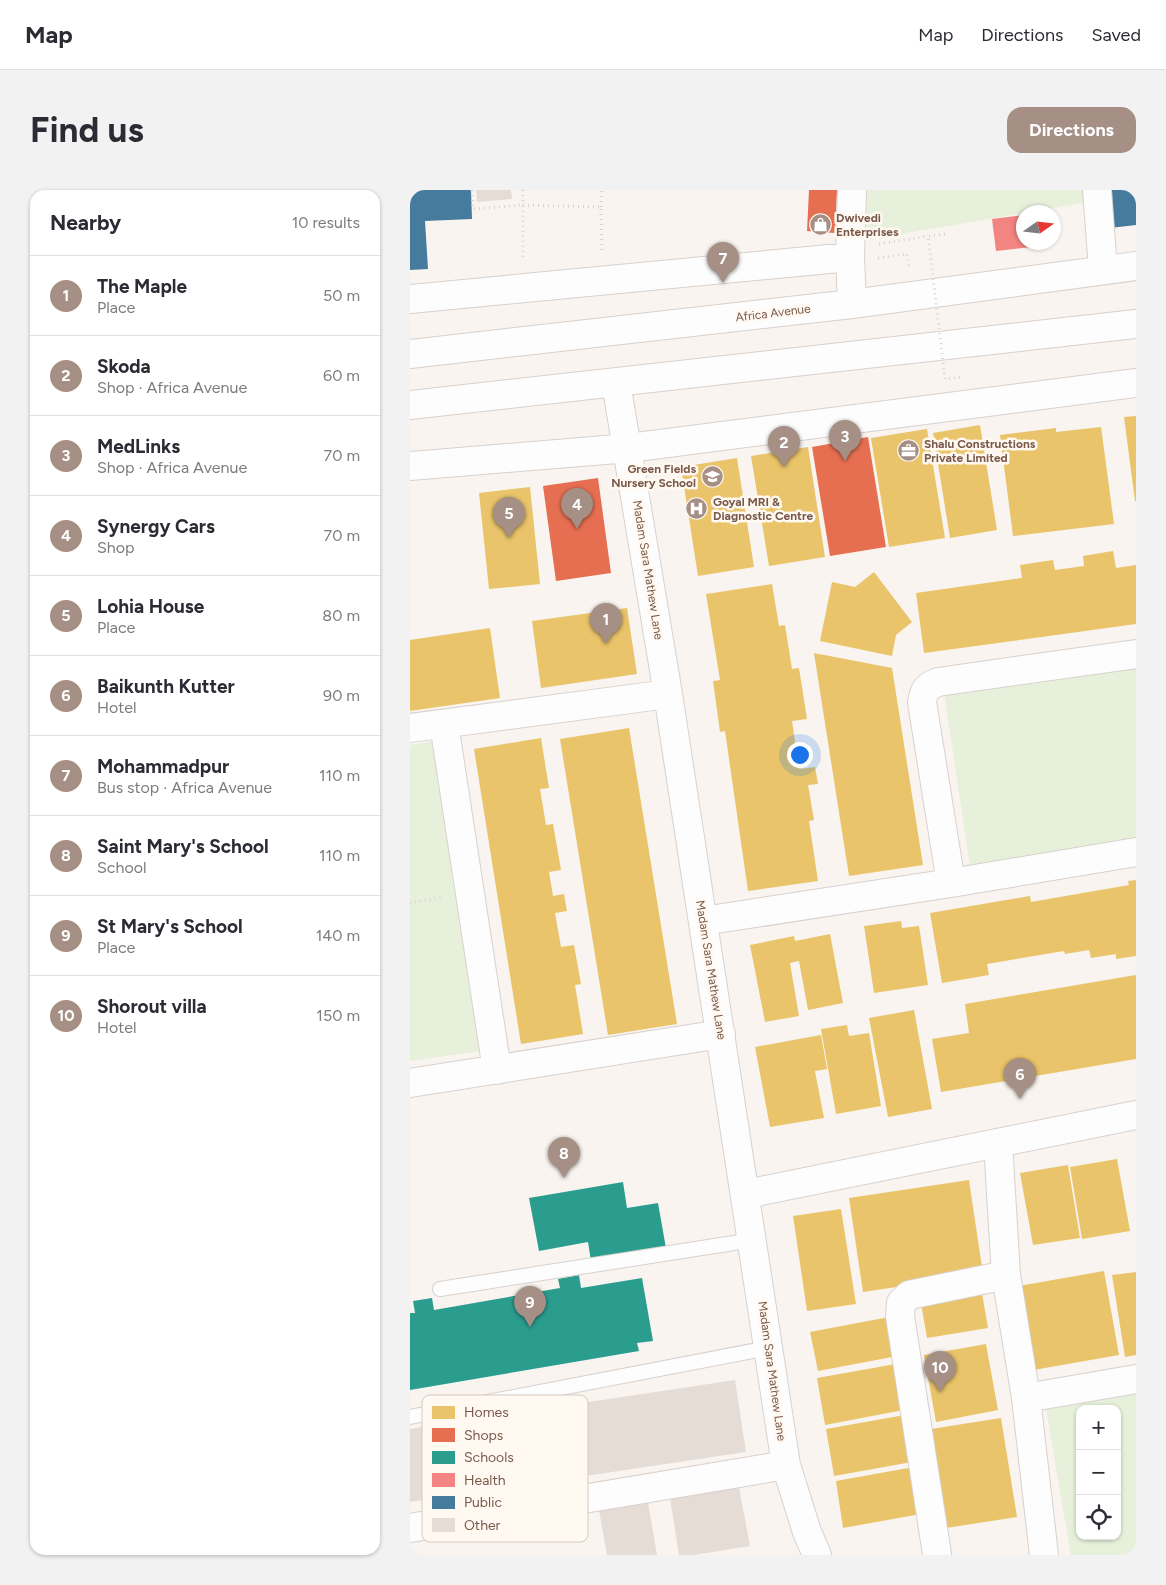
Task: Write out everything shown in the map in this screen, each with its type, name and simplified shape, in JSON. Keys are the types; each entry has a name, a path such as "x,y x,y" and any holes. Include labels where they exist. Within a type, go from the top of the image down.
{"street":[{"path":"852,190 860,258 852,304"},
{"path":"1097,190 1103,269"},
{"path":"410,299 602,280 860,258"},
{"name":"Africa Avenue","path":"410,354 852,304 1136,266"},
{"path":"410,404 616,383 889,350 1136,324"},
{"name":"Madam Sara Mathew Lane","path":"616,383 629,448 668,694 786,1465 807,1532 817,1555"},
{"path":"410,466 629,448 1136,383"},
{"path":"951,883 922,702 928,686 938,682 1136,654"},
{"path":"410,728 668,694"},
{"path":"444,724 497,1070"},
{"path":"703,921 951,883 1136,852"},
{"path":"410,1083 721,1034"},
{"path":"746,1194 1136,1115"},
{"path":"998,1143 1006,1275 1026,1398 1044,1555"},
{"path":"937,1554 900,1316 901,1303 909,1295 1006,1275"},
{"path":"1026,1398 1136,1379"},
{"path":"588,1498 786,1465"}],"lane":[{"path":"440,1289 753,1240"},
{"path":"524,1395 768,1348"}],"path":[{"path":"472,190 473,208 523,205 601,207"},
{"path":"523,190 523,288"},
{"path":"602,190 602,280"},
{"path":"876,244 945,234"},
{"path":"928,236 945,379 961,377"},
{"path":"860,258 907,254 910,273"}],"green space":[{"path":"861,190 1088,190 1088,202 1061,207 1061,205 1016,205 1016,214 860,241"},
{"path":"1136,664 1136,842 970,867 944,692"},
{"path":"437,741 482,1051 410,1061 410,745"},
{"path":"1136,1394 1136,1555 1071,1555 1046,1409"}],"building: Homes":[{"path":"1136,416 1136,501 1135,501 1124,417"},
{"path":"980,425 997,530 950,538 933,433"},
{"path":"1101,427 1114,524 1013,536 1000,435 1056,428 1056,432"},
{"path":"927,429 945,538 889,547 871,438"},
{"path":"808,447 825,557 769,566 751,456"},
{"path":"737,458 754,567 698,576 681,467"},
{"path":"530,487 540,584 489,589 479,493"},
{"path":"1113,551 1116,568 1136,565 1136,624 924,653 916,593 1022,578 1020,565 1053,560 1055,570 1084,566 1083,556"},
{"path":"874,572 912,622 896,635 892,656 820,641 832,582 855,587"},
{"path":"772,584 779,626 785,625 792,669 799,668 807,719 792,721 799,769 815,767 818,784 808,785 814,820 809,821 818,881 748,891 725,731 720,732 713,681 720,680 706,594"},
{"path":"627,608 637,674 541,688 532,621"},
{"path":"490,628 500,698 410,711 410,640"},
{"path":"814,653 892,668 923,865 849,876"},
{"path":"629,728 677,1024 608,1035 560,739"},
{"path":"541,738 549,788 540,789 546,825 553,824 561,870 549,872 553,896 564,894 567,911 555,913 561,947 574,945 581,984 575,985 583,1034 521,1044 474,749"},
{"path":"1136,880 1136,956 1116,959 1116,954 1091,958 1089,950 1065,954 1064,951 987,964 989,975 942,983 930,913 1030,896 1031,902 1129,885 1128,881"},
{"path":"901,921 902,928 919,926 928,985 874,993 864,926"},
{"path":"830,934 843,1003 808,1010 799,961 790,963 799,1016 765,1022 750,945 794,936 795,941"},
{"path":"1136,975 1136,1059 941,1092 932,1039 969,1033 965,1004"},
{"path":"914,1010 932,1109 888,1117 869,1018"},
{"path":"847,1025 849,1036 869,1033 881,1106 836,1114 821,1029"},
{"path":"821,1035 827,1069 815,1071 824,1118 770,1127 755,1047"},
{"path":"1117,1159 1130,1231 1082,1239 1070,1167"},
{"path":"1068,1165 1080,1238 1033,1245 1020,1173"},
{"path":"969,1180 983,1274 863,1292 849,1198"},
{"path":"841,1209 856,1304 807,1311 793,1216"},
{"path":"1104,1271 1119,1355 1028,1371 1013,1287"},
{"path":"1136,1272 1136,1355 1125,1357 1112,1275"},
{"path":"982,1293 988,1328 927,1338 921,1303"},
{"path":"900,1315 908,1354 818,1371 810,1332"},
{"path":"986,1344 998,1410 936,1422 924,1355"},
{"path":"907,1362 914,1408 825,1425 817,1378"},
{"path":"916,1413 923,1460 834,1476 826,1429"},
{"path":"1001,1418 1017,1517 946,1528 931,1429"},
{"path":"925,1465 932,1512 843,1528 836,1481"}],"building: Shops":[{"path":"809,190 837,190 835,233 807,231"},
{"path":"868,437 886,547 830,556 812,447"},
{"path":"598,478 611,573 556,581 543,486"}],"building: Schools":[{"path":"623,1182 627,1208 658,1203 667,1254 592,1267 588,1242 539,1251 529,1198"},
{"path":"579,1275 581,1288 642,1278 653,1341 637,1343 639,1351 410,1390 410,1313 415,1313 413,1301 432,1298 434,1310 560,1288 558,1279"}],"building: Health":[{"path":"1016,216 1016,249 996,251 992,219"}],"building: Public":[{"path":"410,190 471,190 472,219 425,221 428,269 410,270"},
{"path":"1097,190 1136,190 1136,225 1101,229"}],"building: Other":[{"path":"476,190 511,190 512,199 477,202"},
{"path":"735,1380 746,1452 588,1476 588,1402"},
{"path":"422,1427 422,1500 410,1502 410,1429"},
{"path":"739,1487 750,1546 694,1555 679,1555 670,1498"},
{"path":"648,1502 657,1555 607,1555 599,1510"}],"place":[{"name":"Dwivedi Enterprises","path":"820,225"},
{"name":"Mohammadpur","path":"723,283"},
{"name":"Shalu Constructions Private Limited","path":"908,451"},
{"name":"MedLinks","path":"845,461"},
{"name":"Skoda","path":"784,467"},
{"name":"Green Fields Nursery School","path":"712,476"},
{"name":"Goyal MRI & Diagnostic Centre","path":"697,509"},
{"name":"Synergy Cars","path":"577,529"},
{"name":"Lohia House","path":"509,538"},
{"name":"The Maple","path":"606,644"},
{"name":"Baikunth Kutter","path":"1020,1099"},
{"name":"Saint Mary's School","path":"564,1178"},
{"name":"St Mary's School","path":"530,1327"},
{"name":"Shorout villa","path":"940,1392"}]}
